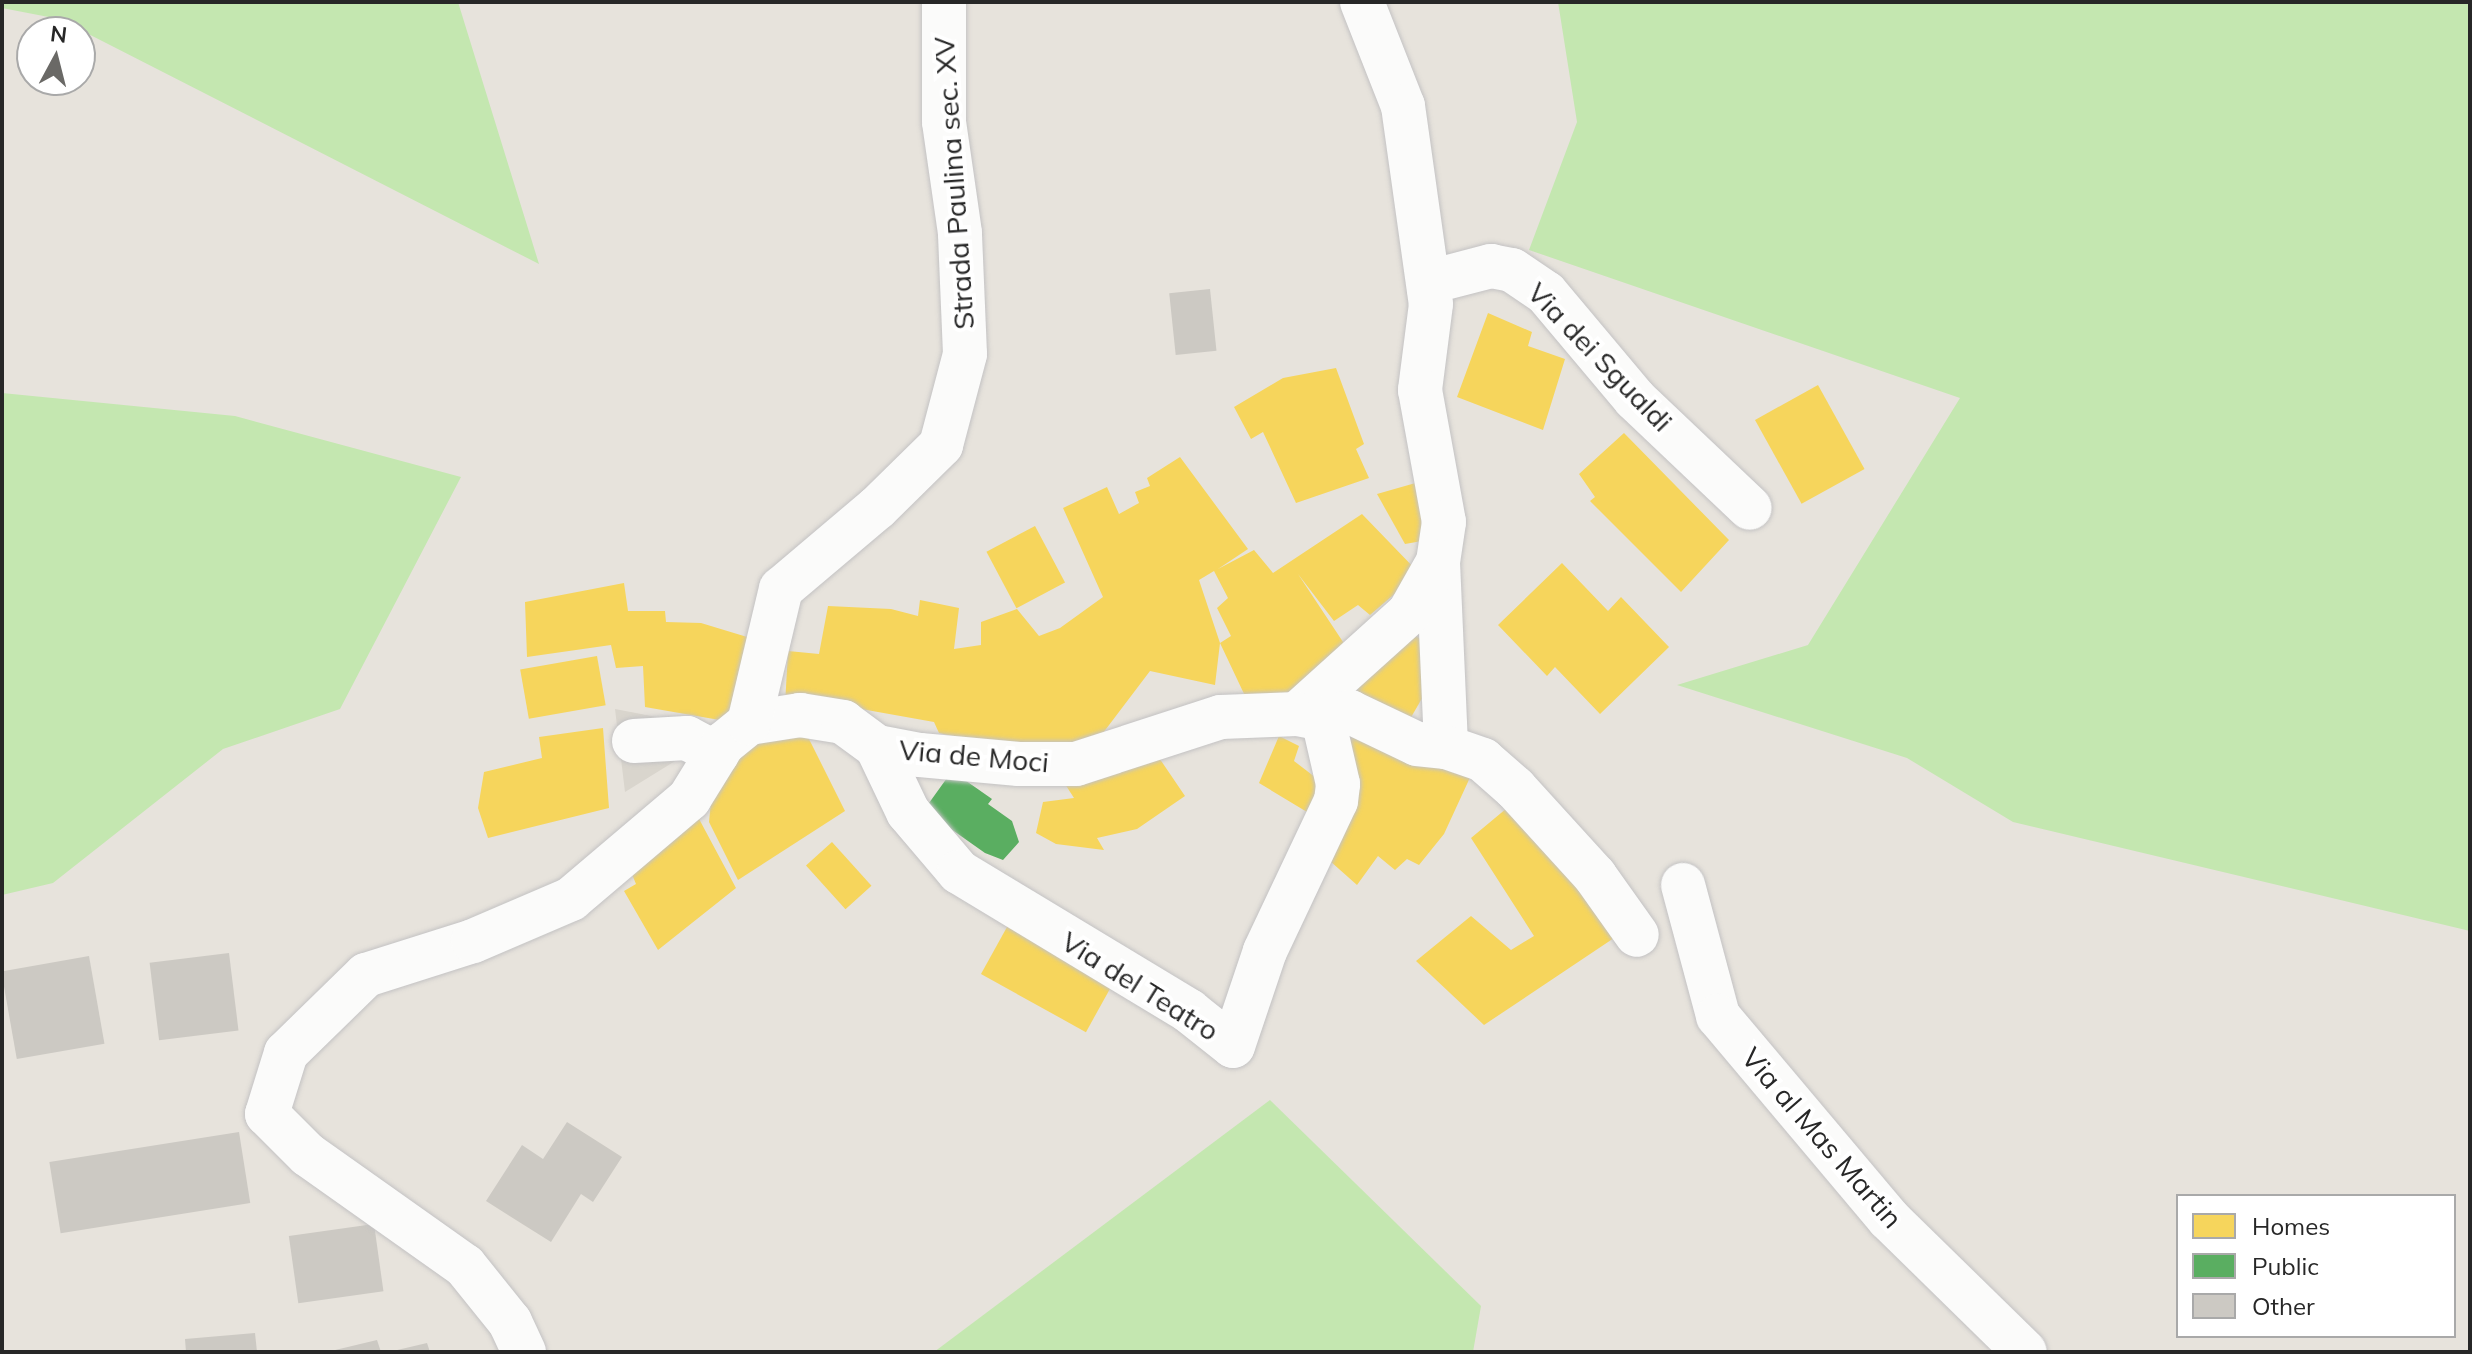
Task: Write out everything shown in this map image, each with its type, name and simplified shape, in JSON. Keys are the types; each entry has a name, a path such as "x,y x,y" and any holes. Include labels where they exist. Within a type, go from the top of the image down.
{"street":[{"name":"Strada Paulina sec. XV","path":"749,723 781,589 877,508 941,445 965,354 960,233 944,122 944,2"},
{"path":"1362,2 1403,106 1431,304 1420,390 1444,522 1438,562 1446,747"},
{"name":"Via dei Sgualdi","path":"1429,289 1441,279 1491,266 1512,270 1546,293 1635,399 1750,508"},
{"path":"1310,717 1409,613 1438,562"},
{"path":"1310,717 1350,712 1417,744 1446,747 1483,760 1515,788 1595,876 1637,935"},
{"name":"Via de Moci","path":"749,723 800,715 843,722 877,747 1005,763 1076,764 1221,717 1310,717"},
{"name":"Via del Teatro","path":"877,747 908,812 959,872 1189,1011 1233,1046 1265,951 1336,801 1338,784 1310,717"},
{"path":"524,1352 510,1322 465,1266 308,1155 267,1114 286,1053 366,975 473,941 571,899 689,799 723,744 749,723"},
{"path":"634,741 687,738 717,754"},
{"name":"Via al Mas Martin","path":"1683,885 1718,1016 1889,1219 2025,1352"}],"green space":[{"path":"2,2 458,2 539,264 96,38 96,16 43,16 2,8"},
{"path":"1558,2 2470,2 2470,931 2013,822 1907,758 1677,685 1808,645 1960,398 1529,250 1577,122"},
{"path":"2,393 235,416 461,477 340,709 223,749 53,883 2,895"},
{"path":"1270,1100 1481,1306 1473,1352 934,1352"}],"shaded area":[{"path":"615,709 719,729 692,767 680,758 625,792"}],"building: Homes":[{"path":"1488,313 1532,332 1528,346 1565,359 1543,430 1457,397"},
{"path":"1336,368 1364,444 1356,449 1369,478 1296,503 1263,432 1251,439 1234,407 1283,378"},
{"path":"1818,385 1865,469 1802,504 1755,420"},
{"path":"1624,433 1729,540 1681,592 1590,501 1595,497 1579,474"},
{"path":"1180,457 1248,549 1218,569 1254,550 1273,573 1362,514 1419,573 1370,615 1358,605 1334,621 1298,574 1349,651 1281,701 1246,698 1220,643 1215,685 1150,671 1103,733 1098,748 987,744 939,733 934,722 850,707 785,705 788,651 819,654 828,606 891,609 918,616 920,600 959,608 954,649 981,645 981,622 1017,609 1039,636 1060,628 1103,597 1063,508 1107,487 1119,514 1139,503 1135,492 1150,486 1147,478","holes":["1214,571 1228,598 1217,608 1231,636 1220,643 1199,580"]},
{"path":"1426,480 1439,538 1405,544 1377,494"},
{"path":"1035,526 1065,583 1016,608 986,552"},
{"path":"1562,563 1608,611 1621,597 1669,647 1600,714 1555,667 1547,676 1498,625"},
{"path":"624,583 628,611 665,611 666,622 701,623 757,640 731,722 645,707 643,666 616,668 611,645 527,657 525,602"},
{"path":"1407,628 1435,651 1424,695 1403,731 1337,696"},
{"path":"597,656 606,705 529,719 520,670"},
{"path":"1357,721 1473,771 1444,834 1419,865 1407,859 1395,870 1378,856 1357,885 1321,853 1341,754"},
{"path":"801,723 845,811 738,880 709,822 714,770 727,750"},
{"path":"603,728 609,808 488,838 478,808 484,772 542,758 539,737"},
{"path":"1279,736 1299,746 1294,761 1328,787 1317,818 1259,783"},
{"path":"1149,743 1185,796 1137,829 1097,838 1104,850 1056,844 1036,833 1043,802 1074,798 1065,784"},
{"path":"1513,803 1617,936 1484,1025 1416,961 1471,916 1511,950 1534,936 1471,838"},
{"path":"698,817 736,888 658,950 624,891 636,884 631,872"},
{"path":"832,842 871,886 845,909 806,865"},
{"path":"1012,918 1117,976 1086,1032 981,974"}],"building: Public":[{"path":"952,771 992,799 988,804 1012,821 1019,842 1003,860 985,853 924,810"}],"building: Other":[{"path":"1210,289 1216,351 1176,355 1169,293"},
{"path":"229,953 239,1030 159,1040 150,963"},
{"path":"89,956 104,1044 17,1059 2,971"},
{"path":"567,1122 622,1157 593,1202 581,1194 551,1242 486,1201 522,1145 543,1159"},
{"path":"239,1132 250,1203 61,1233 49,1162"},
{"path":"374,1224 383,1291 298,1303 289,1236"},
{"path":"255,1333 257,1352 186,1352 185,1339"},
{"path":"377,1340 381,1352 331,1352 331,1351"},
{"path":"427,1343 430,1352 393,1351"}]}
